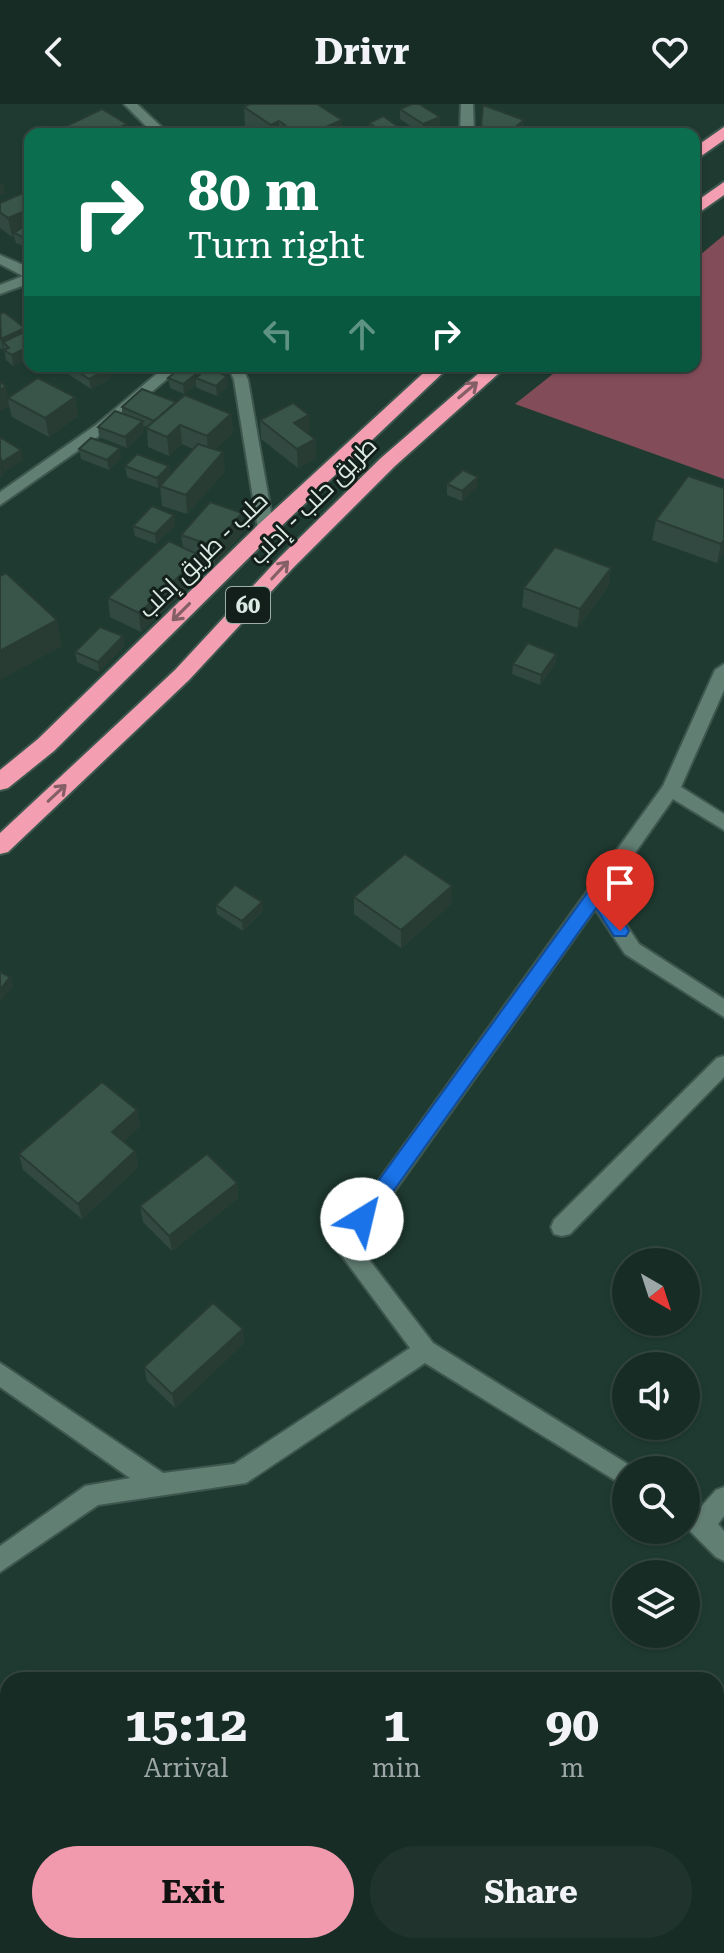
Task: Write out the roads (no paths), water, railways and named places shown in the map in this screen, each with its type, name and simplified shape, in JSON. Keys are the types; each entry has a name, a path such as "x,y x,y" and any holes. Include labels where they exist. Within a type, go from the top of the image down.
{"highway":[{"path":"700,151 724,132"},
{"path":"700,206 724,187"},
{"name":"حلب - طريق إدلب","path":"0,782 46,745 266,529 435,372"},
{"name":"طريق حلب - إدلب","path":"0,846 182,675 286,563 388,462 491,372"}],"street":[{"path":"130,104 156,128"},
{"path":"467,104 467,128"},
{"path":"0,259 24,273"},
{"path":"0,290 24,279"},
{"path":"0,500 101,428 168,372"},
{"path":"238,372 266,529"},
{"path":"612,1467 425,1350 344,1244 671,789 724,670"},
{"path":"671,789 724,823"},
{"path":"596,894 632,949 724,1009"},
{"path":"562,1227 724,1064"},
{"path":"0,1560 93,1494 238,1475 425,1350"},
{"path":"0,1374 160,1485"},
{"path":"700,1515 724,1498"},
{"path":"700,1525 724,1549"}]}
